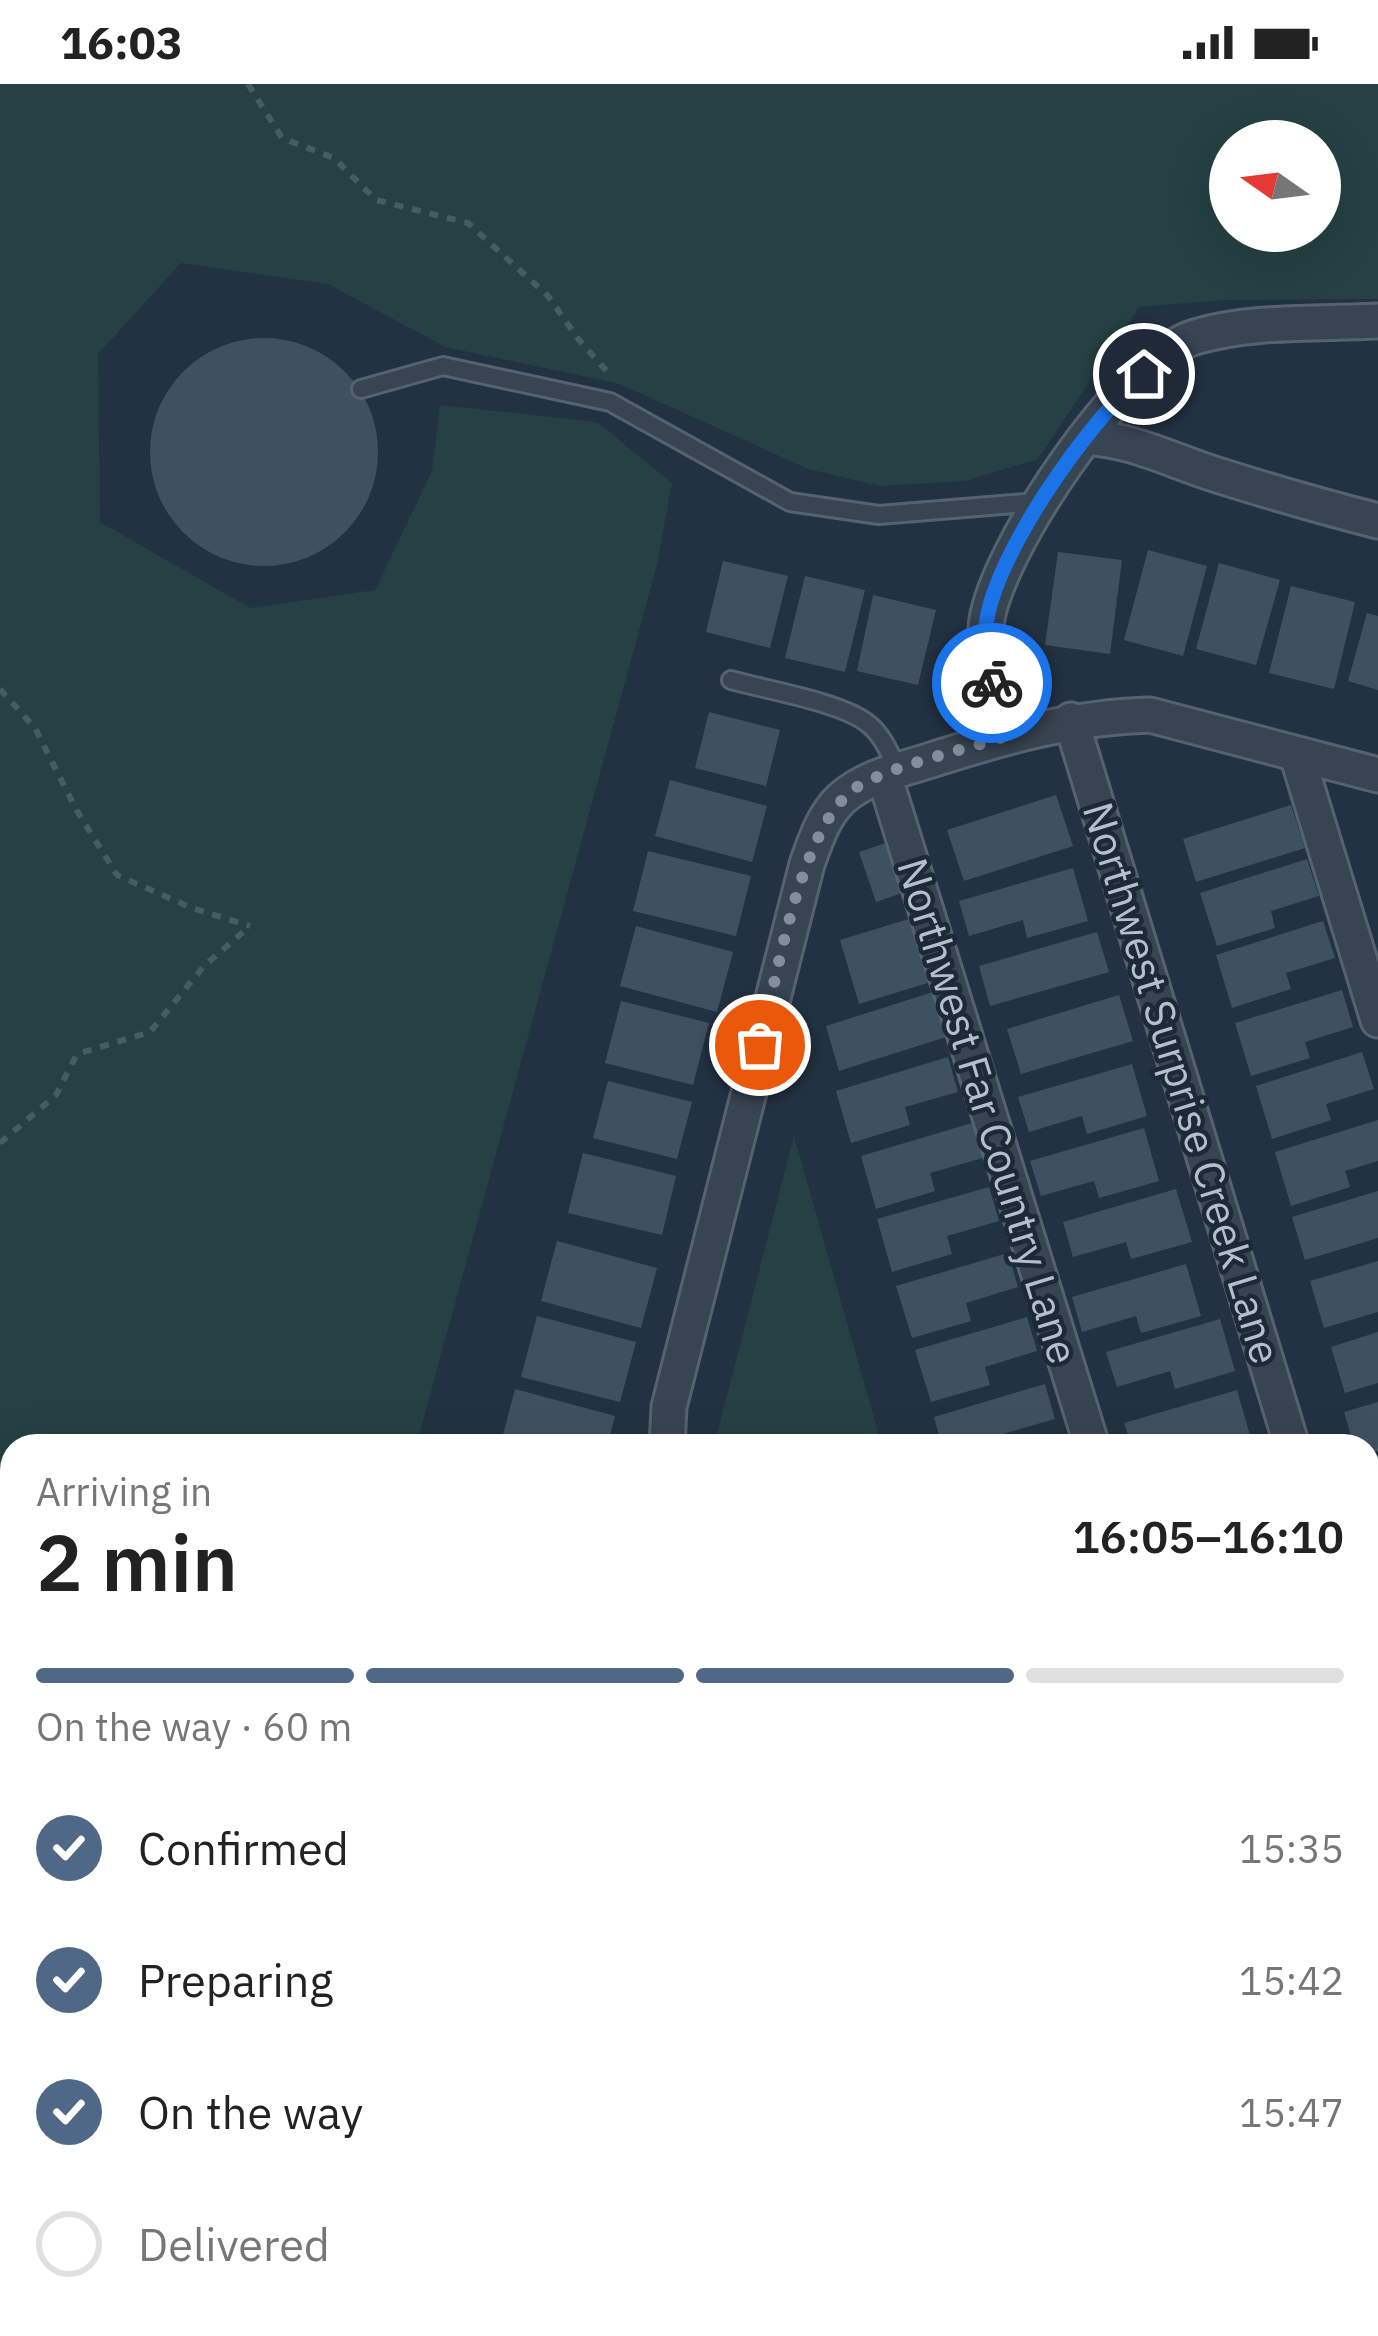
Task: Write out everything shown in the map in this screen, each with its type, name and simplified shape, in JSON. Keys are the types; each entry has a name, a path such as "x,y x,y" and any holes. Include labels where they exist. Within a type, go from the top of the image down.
{"street":[{"path":"1003,737 986,628 994,596 1038,502 1121,393 1192,337 1274,326 1378,321"},
{"path":"1087,437 1128,440 1238,482 1378,521"},
{"path":"667,1434 668,1407 807,864 820,829 838,801 860,785 1003,737 1071,720 1150,716 1378,776"},
{"name":"Northwest Surprise Creek Lane","path":"1071,720 1288,1434"},
{"path":"1298,755 1378,1020"},
{"name":"Northwest Far Country Lane","path":"891,773 1088,1434"}],"lane":[{"path":"361,389 443,366 610,403 790,502 879,515 1038,502"},
{"path":"730,680 850,713 870,724 884,741 891,773"}],"path":[{"path":"248,84 282,138 334,158 376,200 468,223 548,296 620,385"},
{"path":"0,688 35,728 76,812 117,875 191,908 250,926 205,966 150,1032 77,1054 56,1095 0,1143"}],"green space":[{"path":"0,84 1378,84 1378,299 1225,300 1139,307 1038,459 965,481 880,486 808,469 620,384 445,347 328,284 181,263 98,354 100,522 250,608 375,590 432,471 440,405 597,422 672,483 657,565 419,1434 0,1434"},
{"path":"794,1136 879,1434 717,1434"}],"building":[{"path":"264,338 308,347 345,371 369,408 378,452 369,496 345,533 308,557 264,566 220,557 183,533 159,496 150,452 159,408 183,371 220,347"},
{"path":"1148,550 1207,566 1183,656 1124,640"},
{"path":"1058,552 1122,560 1110,654 1045,645"},
{"path":"723,561 788,576 770,648 706,632"},
{"path":"1219,563 1280,580 1256,665 1196,649"},
{"path":"805,576 865,590 845,672 785,658"},
{"path":"1291,586 1355,602 1334,689 1269,673"},
{"path":"873,595 936,610 918,685 857,671"},
{"path":"1367,613 1378,616 1378,690 1348,681"},
{"path":"709,712 780,730 766,786 695,768"},
{"path":"670,780 767,806 752,862 655,836"},
{"path":"1056,795 1073,846 964,881 947,830"},
{"path":"1291,805 1305,848 1196,882 1183,839"},
{"path":"889,842 905,892 876,902 859,852"},
{"path":"648,851 751,876 736,936 633,911"},
{"path":"1307,859 1319,896 1271,911 1275,928 1217,946 1200,893"},
{"path":"1073,868 1088,921 1027,938 1023,920 969,936 959,901"},
{"path":"912,918 931,982 859,1004 840,940"},
{"path":"1323,921 1335,958 1286,973 1291,989 1232,1008 1216,955"},
{"path":"636,926 733,952 717,1012 620,986"},
{"path":"1097,932 1109,972 990,1006 979,966"},
{"path":"1342,990 1353,1027 1305,1042 1310,1058 1251,1076 1235,1023"},
{"path":"933,992 946,1037 839,1071 826,1026"},
{"path":"1119,995 1133,1041 1021,1074 1007,1029"},
{"path":"621,1001 709,1023 693,1085 605,1063"},
{"path":"1362,1052 1374,1089 1326,1104 1331,1120 1272,1139 1256,1086"},
{"path":"948,1057 958,1092 905,1107 910,1125 851,1143 836,1091"},
{"path":"1132,1064 1147,1116 1087,1134 1082,1116 1029,1132 1018,1097"},
{"path":"608,1081 692,1102 677,1159 593,1138"},
{"path":"1378,1120 1378,1161 1345,1171 1350,1187 1291,1206 1275,1152"},
{"path":"972,1123 983,1158 930,1173 935,1191 876,1209 861,1156"},
{"path":"1144,1128 1159,1181 1099,1198 1094,1181 1041,1196 1030,1161"},
{"path":"583,1153 676,1176 662,1235 568,1213"},
{"path":"989,1187 999,1221 947,1236 952,1254 892,1272 877,1219"},
{"path":"1176,1189 1192,1242 1131,1259 1126,1242 1073,1257 1063,1222"},
{"path":"1378,1191 1378,1238 1305,1260 1292,1217"},
{"path":"557,1241 657,1268 641,1328 541,1301"},
{"path":"1008,1253 1018,1287 966,1303 971,1321 912,1338 896,1286"},
{"path":"1378,1261 1378,1312 1324,1328 1310,1281"},
{"path":"1186,1264 1201,1316 1141,1333 1136,1316 1082,1332 1072,1297"},
{"path":"537,1316 636,1342 620,1402 521,1377"},
{"path":"1027,1317 1037,1351 985,1367 990,1385 931,1402 915,1350"},
{"path":"1220,1319 1235,1371 1175,1389 1170,1371 1117,1387 1106,1352"},
{"path":"1378,1332 1378,1383 1345,1393 1331,1347"},
{"path":"1045,1384 1055,1419 1003,1434 939,1434 934,1417"},
{"path":"515,1389 615,1416 610,1434 503,1434"},
{"path":"1237,1390 1250,1434 1127,1434 1124,1423"},
{"path":"1378,1402 1378,1434 1350,1434 1344,1412"}],"way so far":[{"path":"760,1045 820,829 838,801 860,785 1003,737 992,683"}],"route":[{"path":"992,683 986,628 994,596 1038,502 1108,408 1144,374"}]}
